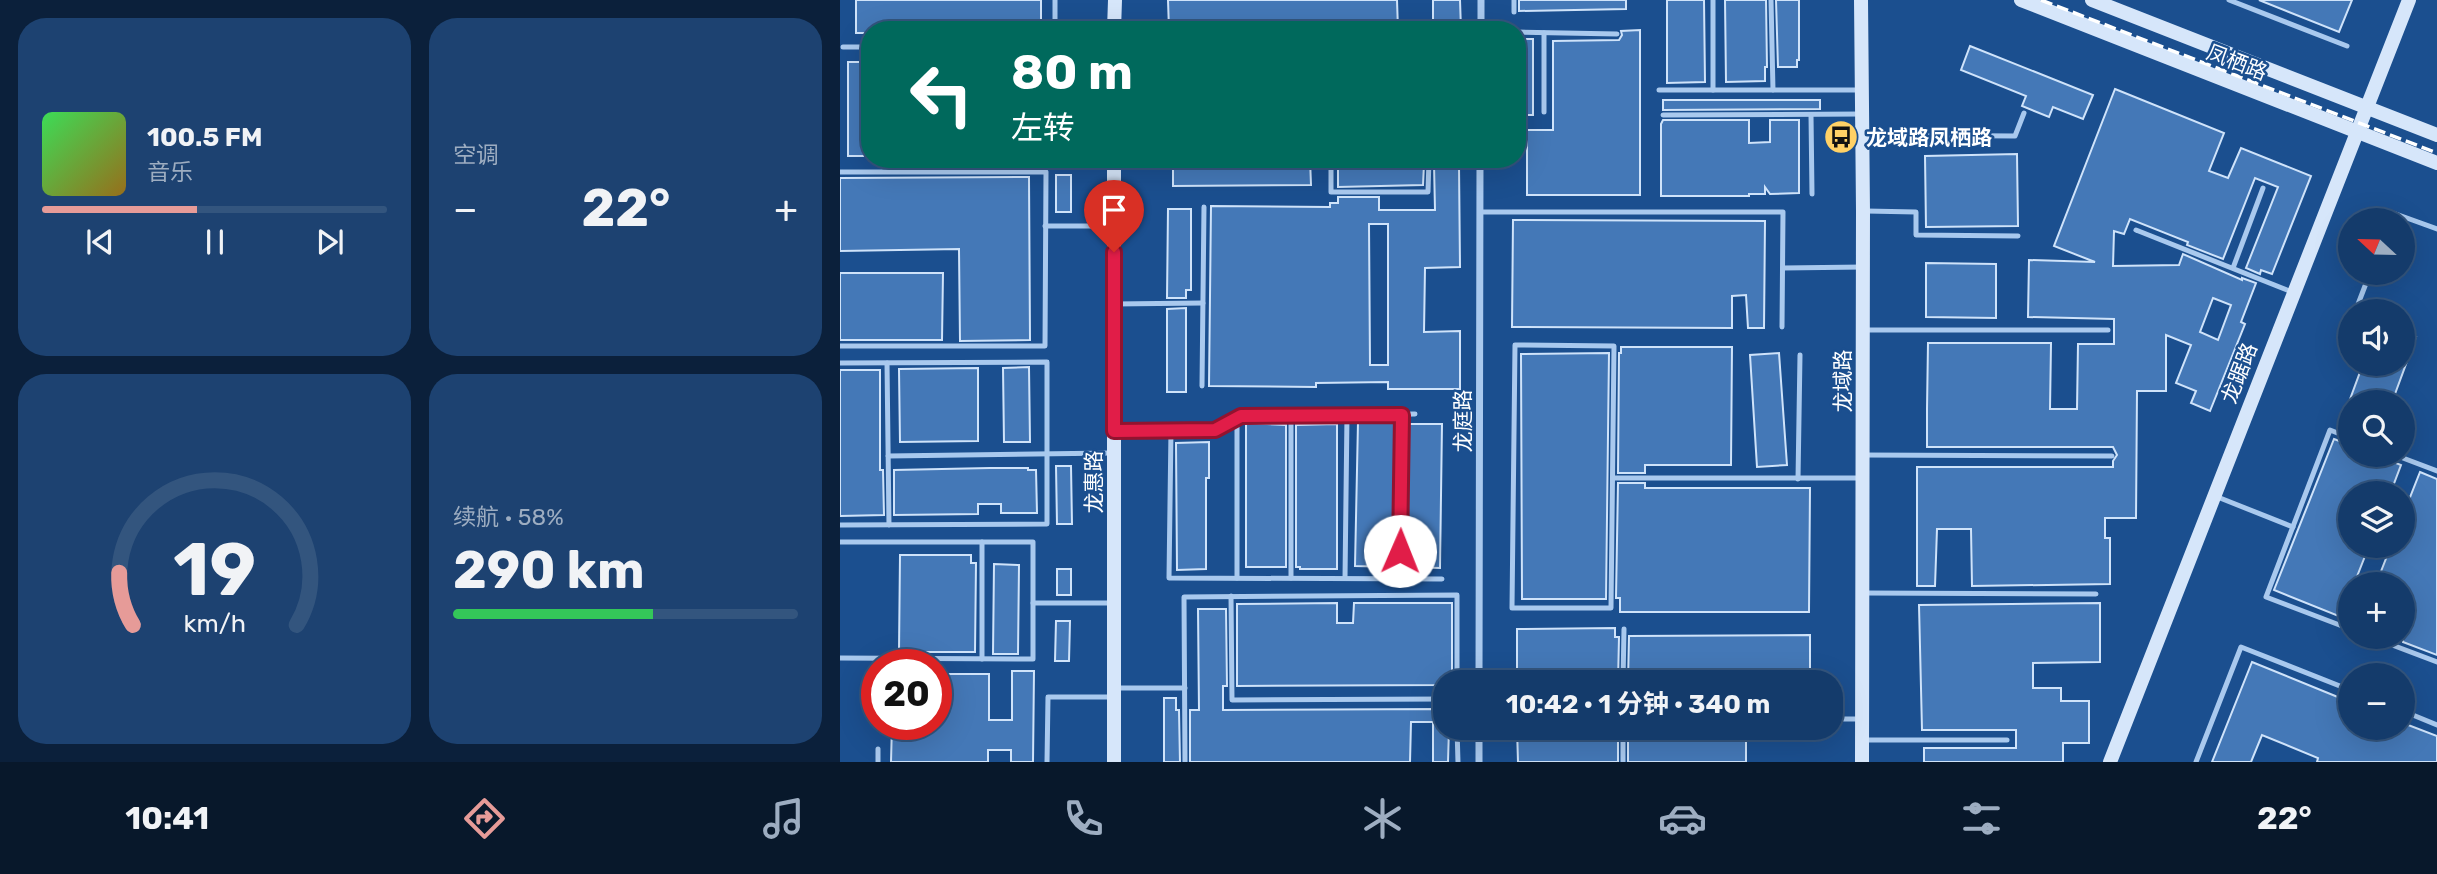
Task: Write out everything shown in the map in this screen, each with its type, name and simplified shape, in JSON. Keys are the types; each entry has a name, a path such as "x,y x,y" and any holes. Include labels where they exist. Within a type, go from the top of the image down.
{"street":[{"path":"1114,21 1115,0"},
{"path":"1480,0 1480,21"},
{"name":"龙域路","path":"1861,0 1862,762"},
{"name":"凤栖路","path":"2021,0 2437,163"},
{"name":"凤栖路","path":"2092,0 2437,135"},
{"name":"龙踞路","path":"2110,762 2409,0"},
{"name":"龙惠路","path":"1114,168 1114,762"},
{"name":"龙庭路","path":"1479,670 1480,168"},
{"path":"1479,740 1479,762"}],"lane":[{"path":"1055,0 1055,21"},
{"path":"1514,0 1514,12"},
{"path":"1713,0 1713,90"},
{"path":"1771,0 1773,90"},
{"path":"2229,0 2347,46"},
{"path":"1526,32 1617,34"},
{"path":"1544,112 1545,33"},
{"path":"843,47 861,47"},
{"path":"1659,90 1861,90"},
{"path":"1862,135 2015,136 2024,113"},
{"path":"1811,114 1811,194"},
{"path":"1663,115 1862,114"},
{"path":"1331,168 1331,192 1428,192 1429,168"},
{"path":"840,172 1046,172 1045,346 840,346"},
{"path":"2233,268 2263,188"},
{"path":"1202,386 1204,207"},
{"path":"1863,211 1916,212 1916,235 2018,236"},
{"path":"1480,212 1783,212 1783,327"},
{"path":"2415,221 2437,229"},
{"path":"1045,226 1114,226"},
{"path":"2136,230 2293,293"},
{"path":"1783,268 1863,267"},
{"path":"1114,304 1203,303"},
{"path":"1863,330 2108,330"},
{"path":"1515,345 1614,346 1613,478 1611,608 1513,608 1515,345"},
{"path":"1798,479 1800,355"},
{"path":"840,363 1046,362 1047,454 1047,524 840,526"},
{"path":"887,363 889,525"},
{"path":"1291,578 1292,415"},
{"path":"1345,578 1347,415"},
{"path":"1399,579 1402,415"},
{"path":"1114,431 1215,430 1241,416 1415,415"},
{"path":"1237,418 1237,578"},
{"path":"1171,430 1169,578 1442,579"},
{"path":"2338,433 2330,430 2266,597 2338,624"},
{"path":"888,456 1114,453"},
{"path":"1863,455 2112,456"},
{"path":"2415,463 2437,471"},
{"path":"1613,478 1862,478"},
{"path":"2214,496 2293,527"},
{"path":"840,542 1033,542 1033,659 840,659"},
{"path":"982,542 982,659"},
{"path":"1862,593 2096,594"},
{"path":"1185,762 1184,597 1457,595 1457,670"},
{"path":"1231,596 1232,700 1433,699"},
{"path":"1033,603 1114,603"},
{"path":"1623,670 1624,629"},
{"path":"2196,762 2241,648 2338,685"},
{"path":"2403,649 2437,662"},
{"path":"1047,762 1048,697 1185,688"},
{"path":"2415,716 2437,725"},
{"path":"1843,719 1862,719"},
{"path":"1457,740 1458,762"},
{"path":"1623,740 1623,762"},
{"path":"1862,740 2007,740"},
{"path":"878,749 878,762"}],"building":[{"path":"856,0 1041,0 1041,21 861,21 861,33 856,33"},
{"path":"1168,0 1397,0 1398,21 1169,21"},
{"path":"1433,0 1460,0 1461,21 1433,21"},
{"path":"1519,0 1626,0 1626,9 1519,11"},
{"path":"1667,0 1704,0 1705,82 1667,83"},
{"path":"1725,0 1766,0 1765,81 1726,82"},
{"path":"1776,0 1799,0 1797,67 1778,67"},
{"path":"2259,0 2352,0 2339,32"},
{"path":"1640,30 1640,195 1527,195 1527,130 1553,130 1553,41 1619,40 1621,31"},
{"path":"1526,39 1533,39 1533,115 1526,115"},
{"path":"1970,46 2093,95 2083,119 2053,107 2049,117 2022,106 2026,96 1961,70"},
{"path":"848,62 861,62 861,156 848,156"},
{"path":"2115,89 2224,133 2209,171 2228,178 2241,148 2311,176 2272,274 2261,270 2260,274 2246,268 2278,187 2255,178 2223,259 2130,219 2124,234 2114,231 2113,266 2179,265 2183,254 2242,280 2256,283 2241,322 2245,324 2210,411 2191,403 2196,391 2176,383 2191,345 2166,335 2166,391 2137,391 2136,518 2105,518 2105,538 2110,538 2110,584 1972,586 1971,529 1937,529 1935,586 1917,586 1917,467 2113,467 2117,455 2113,447 1927,447 1928,343 2051,343 2050,409 2077,409 2078,344 2114,344 2114,319 2028,317 2029,260 2095,262 2054,246","holes":["2213,298 2231,305 2218,340 2200,332"]},
{"path":"1663,100 1820,100 1820,109 1663,110"},
{"path":"1663,120 1749,120 1749,143 1770,142 1770,120 1799,120 1799,193 1770,194 1765,187 1765,194 1749,196 1661,196"},
{"path":"2017,154 2018,226 1926,227 1925,156"},
{"path":"1173,168 1310,168 1311,185 1173,186"},
{"path":"1338,168 1424,168 1423,185 1338,187"},
{"path":"1434,168 1459,168 1460,267 1425,268 1424,332 1460,331 1460,389 1388,389 1388,382 1316,383 1316,387 1209,386 1211,206 1330,207 1330,203 1338,203 1338,197 1379,197 1379,210 1435,210","holes":["1369,224 1388,224 1388,365 1370,365"]},
{"path":"1056,175 1071,175 1071,212 1056,212"},
{"path":"1029,177 1030,340 960,341 959,249 840,251 840,178"},
{"path":"1168,209 1191,209 1191,290 1186,290 1186,298 1167,298"},
{"path":"1513,220 1765,221 1764,328 1748,328 1746,295 1732,296 1732,328 1512,327"},
{"path":"1926,263 1996,264 1996,318 1926,317"},
{"path":"840,273 943,273 942,340 840,340"},
{"path":"1186,308 1186,392 1167,392 1167,309"},
{"path":"1621,347 1732,347 1731,465 1645,465 1645,473 1618,473"},
{"path":"1609,353 1606,599 1522,599 1521,354"},
{"path":"1779,353 1787,465 1757,467 1750,355"},
{"path":"1029,367 1030,442 1004,442 1003,368"},
{"path":"978,368 978,441 900,442 899,369"},
{"path":"840,370 880,370 880,470 883,470 884,515 840,516"},
{"path":"2359,376 2402,376 2396,390 2353,390"},
{"path":"1358,422 1397,423 1394,567 1355,566"},
{"path":"1246,423 1286,425 1286,567 1246,567"},
{"path":"1337,424 1337,569 1300,569 1296,567 1296,425"},
{"path":"1407,424 1442,424 1440,568 1404,567"},
{"path":"2334,439 2338,440 2338,467 2400,467 2395,481 2338,481 2338,558 2364,558 2359,572 2338,572 2338,616 2274,590"},
{"path":"1209,442 1209,478 1206,478 1206,569 1177,570 1176,443"},
{"path":"1056,466 1071,466 1072,524 1057,524"},
{"path":"894,470 1036,470 1037,513 1001,513 1001,504 978,504 978,514 894,515"},
{"path":"2420,472 2437,479 2437,655 2415,647 2415,572 2381,572 2386,558 2415,558 2415,485"},
{"path":"1618,483 1645,483 1645,488 1810,488 1809,612 1620,612 1620,598 1616,598"},
{"path":"900,555 971,555 971,563 976,563 975,652 899,649"},
{"path":"994,564 1019,565 1018,654 993,654"},
{"path":"1057,569 1071,569 1071,595 1057,595"},
{"path":"1337,603 1337,623 1353,623 1354,603 1452,603 1452,670 1433,670 1433,685 1237,686 1237,604"},
{"path":"2100,603 2100,662 2033,663 2033,688 2061,688 2061,701 2089,701 2089,743 2063,743 2063,762 1924,762 1924,748 2016,748 2016,730 1922,730 1919,605"},
{"path":"1198,609 1226,609 1227,686 1223,686 1223,710 1433,709 1433,722 1411,722 1410,762 1190,762 1190,710 1199,710"},
{"path":"1056,621 1070,621 1069,661 1055,661"},
{"path":"1615,628 1615,637 1619,637 1618,670 1517,670 1517,629"},
{"path":"1810,635 1810,670 1628,670 1629,636"},
{"path":"2252,662 2338,697 2338,740 2415,740 2415,728 2437,736 2437,762 2317,762 2318,758 2262,735 2251,762 2212,762"},
{"path":"1012,671 1034,671 1033,762 1011,762 1011,750 988,750 988,762 891,762 892,740 952,740 952,674 989,674 989,720 1012,720"},
{"path":"1164,698 1176,698 1176,710 1179,710 1180,762 1164,762"},
{"path":"1433,740 1449,740 1448,762 1433,762"},
{"path":"1517,740 1618,740 1618,762 1518,762"},
{"path":"1628,740 1746,740 1746,762 1628,762"}],"railway":[{"path":"2041,0 2437,153"}],"place":[{"name":"龙域路凤栖路","path":"1841,137"}],"route":[{"path":"1114,252 1114,431 1215,430 1241,416 1402,415 1400,551"}]}
